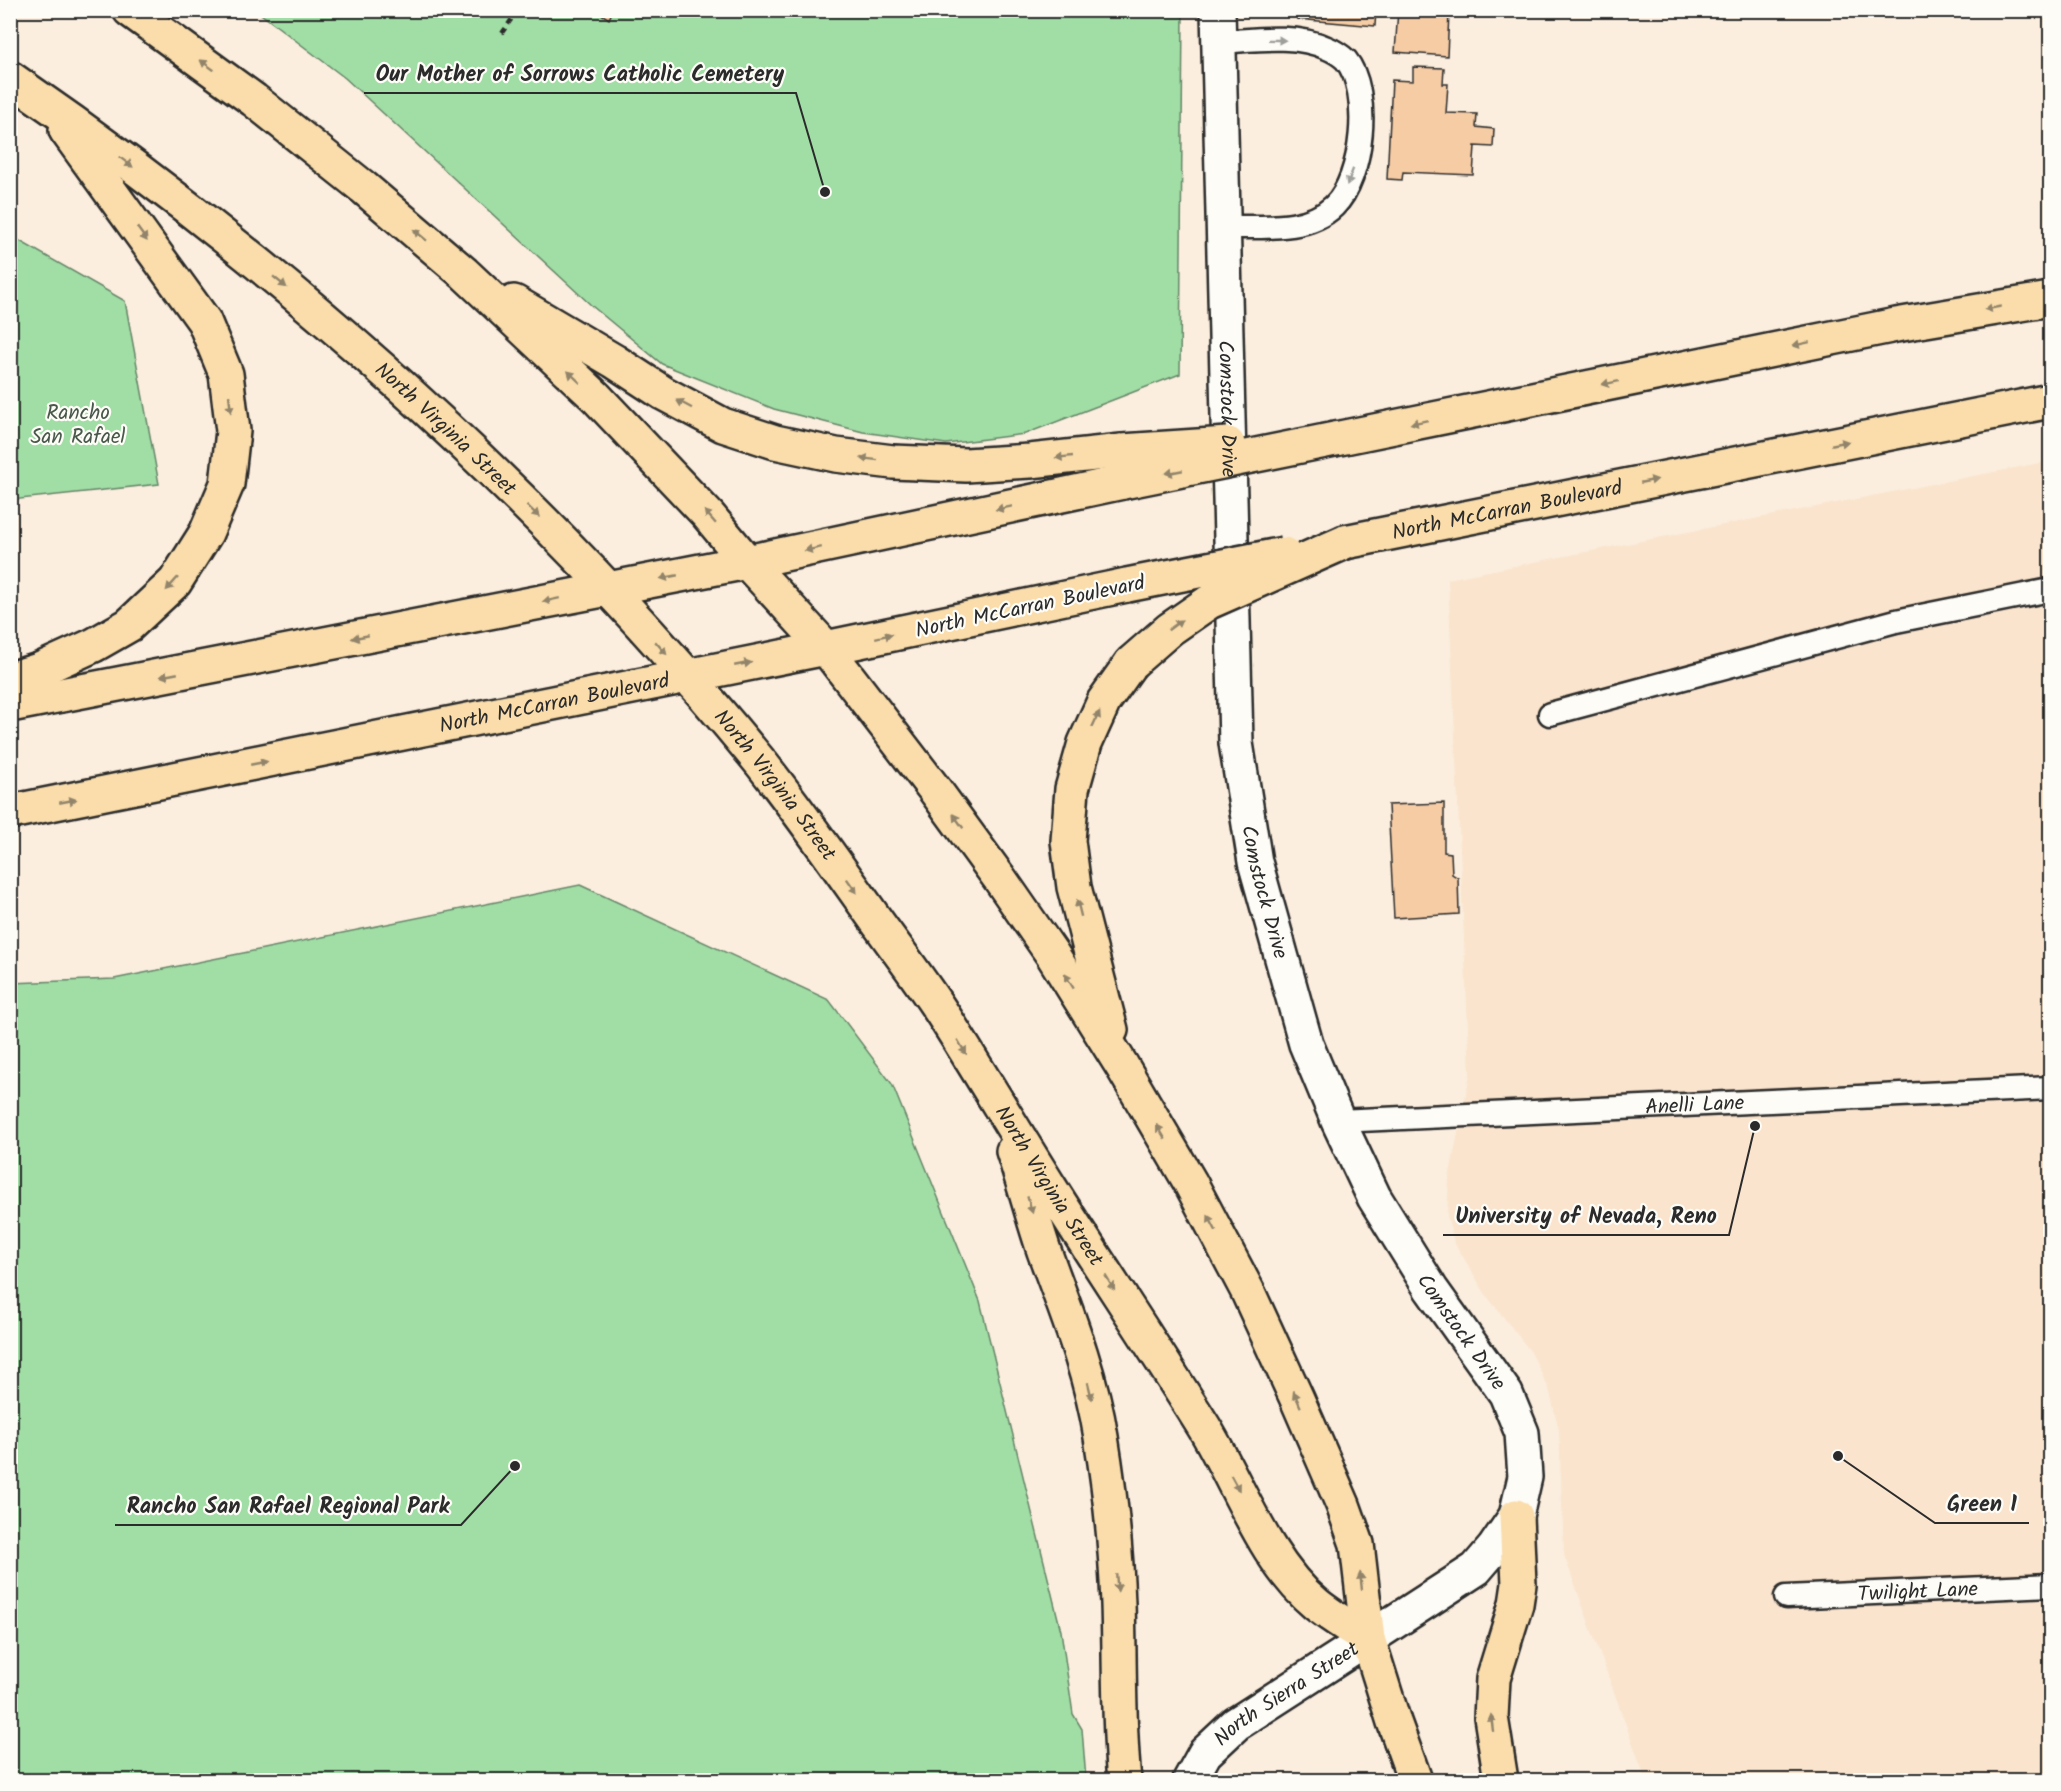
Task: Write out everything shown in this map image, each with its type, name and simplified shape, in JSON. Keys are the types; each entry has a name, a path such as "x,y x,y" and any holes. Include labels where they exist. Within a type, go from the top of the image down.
{"main road":[{"path":"130,10 254,99 363,187 464,273 596,397 708,514 747,562 826,648 1000,879 1052,954 1122,1066 1190,1182 1247,1290 1343,1504 1357,1544 1368,1640 1415,1780"},
{"name":"North Virginia Street","path":"10,78 223,235 340,331 495,474 609,588 685,675 762,765 823,846 939,1009 1000,1109 1207,1432 1284,1570 1314,1603 1368,1640"},
{"path":"10,679 39,670 129,625 175,582 206,533 227,484 233,431 226,374 204,321 45,102"},
{"path":"464,273 614,361 663,393 723,425 775,442 836,455 882,460 966,465 1030,461 1122,466"},
{"path":"10,705 747,562 1122,466 1335,439 1896,325 2050,299"},
{"name":"North McCarran Boulevard","path":"10,812 1127,585 2050,401"},
{"path":"1122,1066 1077,898 1068,841 1072,789 1085,743 1104,701 1131,663 1170,629 1209,602 1345,542"},
{"path":"1000,1109 1085,1370 1101,1435 1118,1602 1120,1736 1124,1780"},
{"path":"1501,1780 1491,1717 1493,1679 1516,1604 1519,1584 1516,1516"}],"street":[{"name":"Comstock Drive","path":"1218,26 1236,743 1255,862 1306,1044 1338,1121 1374,1197 1431,1290 1506,1394 1522,1433 1525,1477 1516,1516 1494,1548 1476,1569 1368,1640"},
{"name":"North Sierra Street","path":"1190,1780 1204,1753 1236,1724 1368,1640"}],"lane":[{"path":"1218,26 1277,40 1302,41 1327,48 1345,59 1356,78 1361,110 1358,157 1344,193 1333,207 1304,222 1289,225 1224,227"},
{"path":"1550,714 1896,621 2050,590"},
{"name":"Anelli Lane","path":"1338,1121 2050,1088"},
{"name":"Twilight Lane","path":"1786,1597 2050,1585"}],"path":[{"path":"502,33 518,10"}],"shaded area":[{"path":"2050,461 2050,1780 1646,1780 1564,1555 1559,1430 1549,1389 1531,1352 1486,1295 1454,1242 1447,1216 1449,1178 1470,1074 1448,579"}],"green space":[{"path":"257,11 1183,11 1180,374 1025,434 946,444 863,432 774,409 662,364 592,306 345,78"},
{"name":"Rancho San Rafael","path":"11,236 125,301 159,484 11,500"},
{"path":"580,885 829,1000 892,1084 980,1301 1061,1631 1073,1714 1082,1729 1086,1780 11,1780 11,983 114,979"}],"building":[{"path":"595,10 613,10 609,19"},
{"path":"1298,10 1376,10 1375,26 1297,19"},
{"path":"1398,10 1443,10 1443,13 1449,13 1447,56 1395,52"},
{"path":"1413,67 1444,68 1443,84 1448,84 1446,113 1477,114 1476,127 1494,129 1493,147 1475,146 1473,175 1403,172 1402,180 1387,179 1392,80 1413,81"},
{"path":"1444,803 1444,852 1451,853 1452,874 1458,878 1459,914 1394,918 1388,805"}],"place":[{"name":"Our Mother of Sorrows Catholic Cemetery","path":"825,192"},
{"name":"University of Nevada, Reno","path":"1755,1126"},
{"name":"Green 1","path":"1838,1456"},
{"name":"Rancho San Rafael Regional Park","path":"515,1466"}]}
